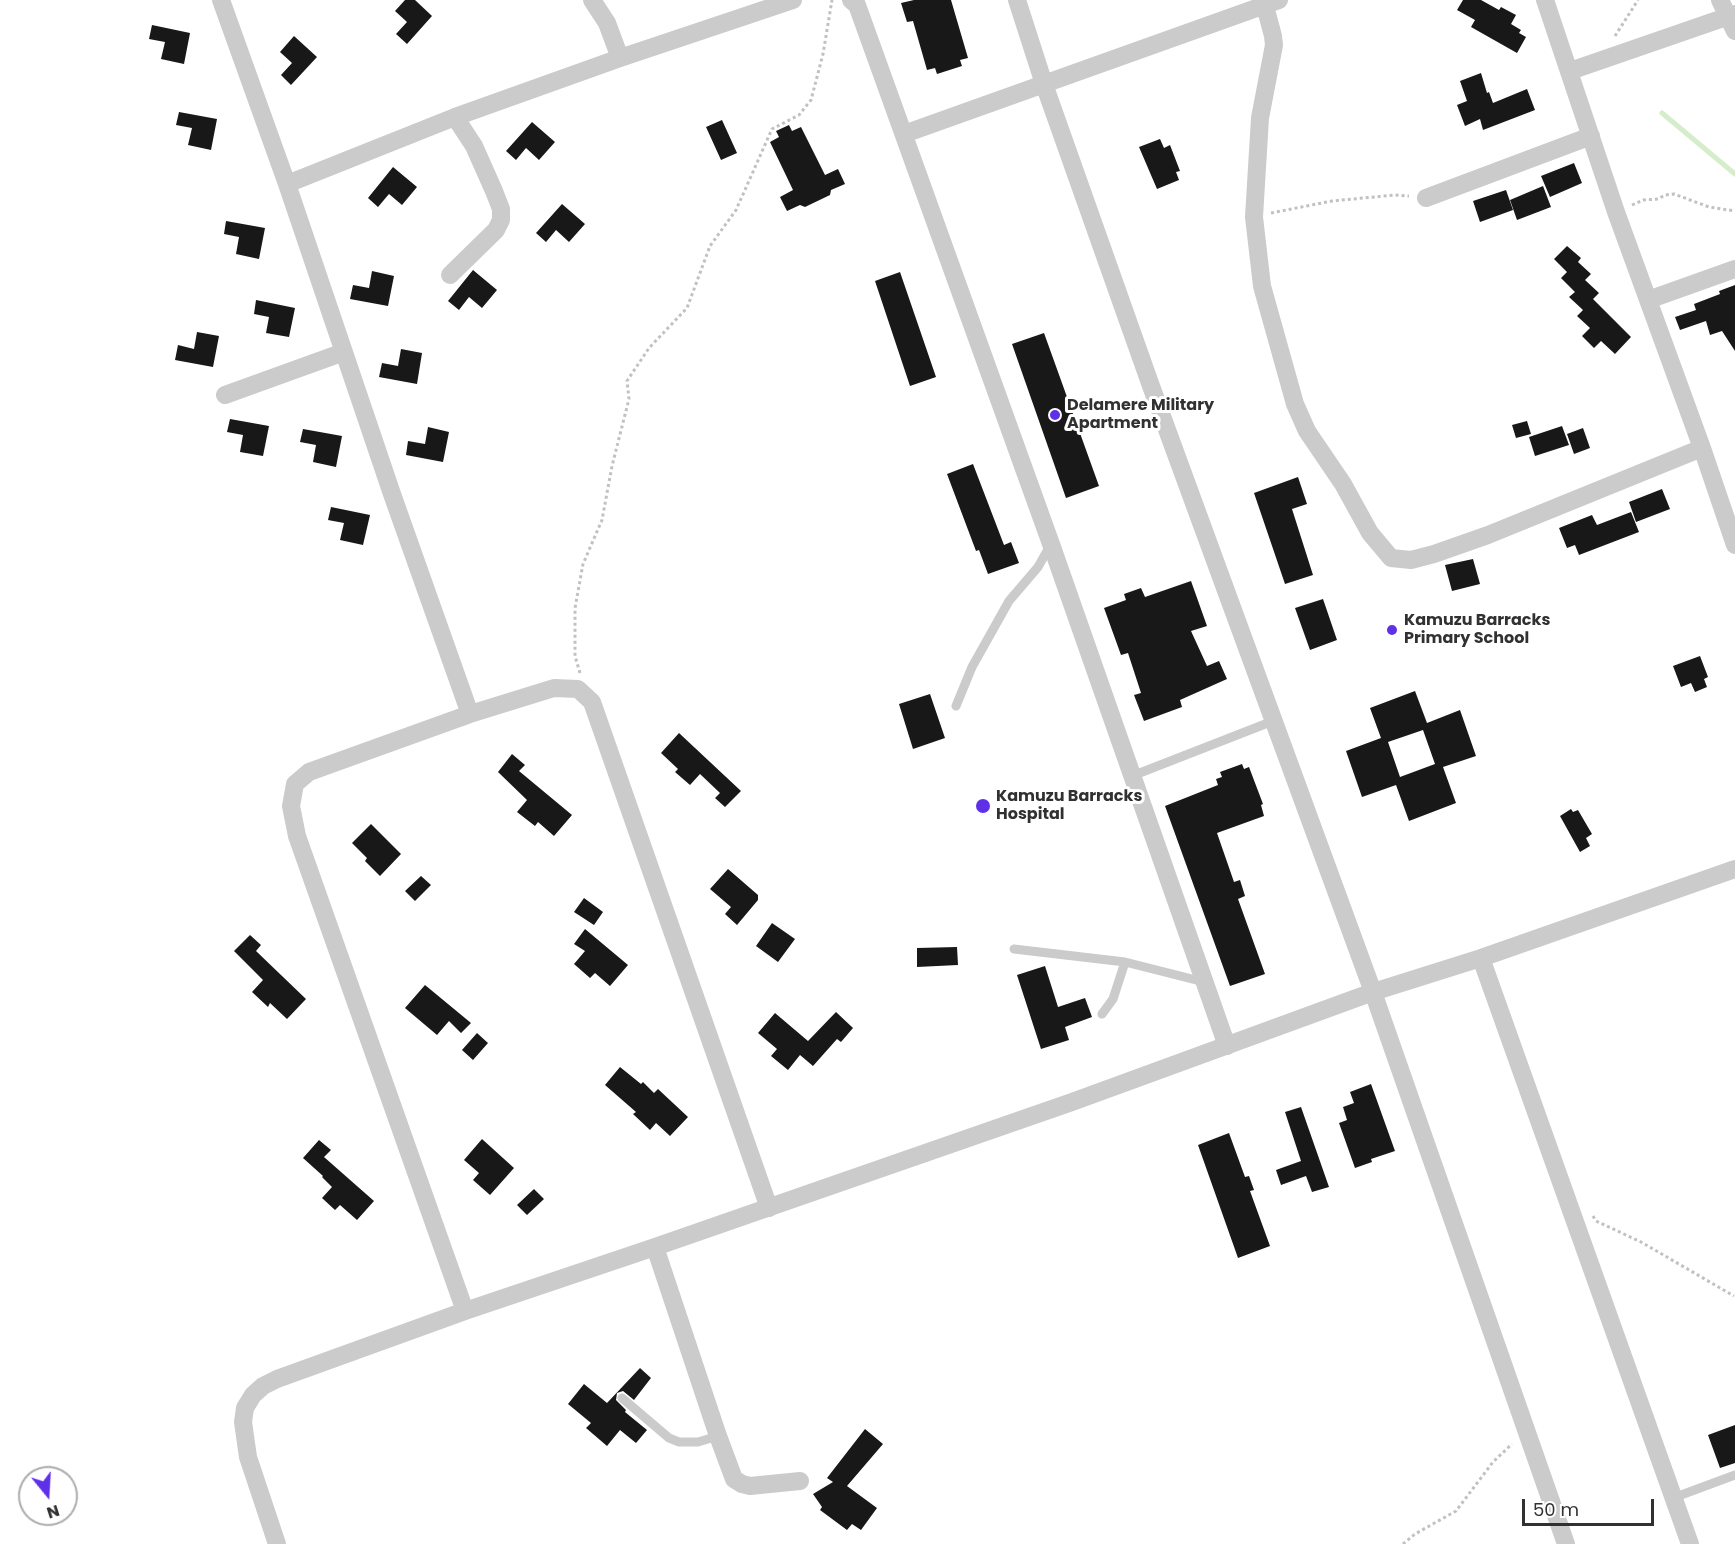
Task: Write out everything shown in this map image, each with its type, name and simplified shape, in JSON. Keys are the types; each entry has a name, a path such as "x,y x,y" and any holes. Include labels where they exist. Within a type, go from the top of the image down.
{"street":[{"path":"220,0 287,184 470,714"},
{"path":"592,0 607,23 620,58"},
{"path":"287,184 455,117 793,0"},
{"path":"1017,0 1044,84 1373,992 1566,1544"},
{"path":"1545,0 1616,212 1735,545"},
{"path":"1570,71 1733,21 1719,0"},
{"path":"854,2 904,134 1051,544 1227,1046"},
{"path":"904,134 1272,3 1274,45 1260,118 1254,217 1262,286 1295,404 1307,431 1343,484 1370,533 1391,558 1411,560 1488,535 1702,448"},
{"path":"450,275 496,230 501,220 501,209 474,146 455,117"},
{"path":"1426,198 1591,136"},
{"path":"1648,300 1735,269"},
{"path":"225,395 344,352"},
{"path":"465,1311 297,836 291,806 295,784 309,772 470,714 554,688 566,687 578,689 586,695 595,709 769,1208"},
{"path":"277,1544 248,1457 243,1422 245,1408 253,1395 263,1386 277,1379 465,1311 769,1208 1373,992 1481,958 1735,869"},
{"path":"1481,958 1690,1544"},
{"path":"655,1247 718,1436 735,1479 750,1486 800,1481"}],"lane":[{"path":"956,706 972,667 1010,601 1038,567 1051,544"},
{"path":"1132,776 1273,721"},
{"path":"1014,949 1125,962 1204,982"},
{"path":"1102,1014 1113,999 1125,962"},
{"path":"622,1398 669,1438 679,1442 698,1442 718,1436"},
{"path":"1673,1498 1735,1475"}],"path":[{"path":"586,695 575,656 575,608 583,564 602,520 612,466 629,399 627,381 649,348 687,308 710,246 736,210 772,129 799,115 811,100 824,54 832,0"},
{"path":"1603,60 1618,28 1626,21 1638,0"},
{"path":"1616,212 1643,200 1658,199 1674,194 1709,207 1735,211"},
{"path":"1254,217 1332,201 1395,195 1426,198"},
{"path":"1589,1212 1596,1221 1641,1242 1734,1296"},
{"path":"1403,1544 1415,1534 1456,1511 1493,1462 1526,1431"}],"building":[{"path":"405,0 415,0 432,16 407,44 396,34 407,22 395,11"},
{"path":"914,0 951,0 968,58 960,60 962,66 937,74 935,68 927,70 913,21 907,22 901,3"},
{"path":"1463,0 1481,0 1499,10 1501,7 1516,15 1511,24 1521,30 1519,33 1526,37 1517,53 1471,27 1475,20 1457,10"},
{"path":"152,25 190,33 184,64 161,59 165,42 149,39"},
{"path":"294,36 317,57 291,85 281,75 292,63 280,52"},
{"path":"1481,73 1487,93 1489,92 1493,103 1527,89 1535,110 1483,130 1480,119 1465,126 1457,105 1467,101 1460,81"},
{"path":"179,112 217,119 211,150 188,145 192,128 176,125"},
{"path":"722,120 737,153 721,160 706,127"},
{"path":"532,122 555,142 539,160 526,148 516,160 506,151"},
{"path":"789,125 792,131 801,127 825,175 838,169 845,184 831,190 830,195 805,207 800,205 787,211 780,197 793,190 770,142 779,137 776,131"},
{"path":"1160,139 1164,148 1170,145 1180,171 1176,172 1179,180 1157,189 1139,147"},
{"path":"1574,163 1582,183 1550,197 1541,176"},
{"path":"393,167 417,187 402,205 389,194 378,207 368,198"},
{"path":"1543,186 1551,207 1517,220 1510,200"},
{"path":"1506,190 1513,210 1480,222 1473,201"},
{"path":"562,204 585,224 569,242 556,230 546,242 536,233"},
{"path":"226,221 265,228 259,259 236,254 239,237 224,234"},
{"path":"1567,246 1581,258 1578,262 1591,274 1585,280 1599,293 1593,299 1631,337 1615,354 1601,341 1594,348 1582,336 1590,328 1577,316 1583,310 1569,297 1575,292 1561,278 1567,272 1554,259"},
{"path":"473,270 497,290 482,308 469,297 459,310 448,301"},
{"path":"372,271 394,276 388,306 350,299 353,285 369,288"},
{"path":"900,272 936,377 910,386 875,281"},
{"path":"1735,285 1735,351 1722,331 1710,335 1706,321 1680,330 1675,317 1696,310 1694,304 1720,294 1719,291"},
{"path":"256,300 295,308 289,337 266,333 269,317 254,314"},
{"path":"197,332 219,336 213,367 175,360 178,345 194,349"},
{"name":"Delamere Military Apartment","path":"1044,333 1099,486 1066,498 1012,344"},
{"path":"401,349 422,353 417,384 379,377 382,363 398,366"},
{"path":"230,419 269,426 263,456 240,452 243,435 227,432"},
{"path":"1527,421 1531,434 1516,438 1512,425"},
{"path":"1562,426 1569,445 1535,456 1529,437"},
{"path":"428,427 449,432 443,462 406,455 408,441 425,444"},
{"path":"1583,428 1590,448 1574,454 1567,434"},
{"path":"303,429 342,436 336,467 313,462 316,445 300,442"},
{"path":"973,464 1004,545 1011,542 1019,563 988,574 979,550 976,551 947,474"},
{"path":"1298,477 1307,504 1292,509 1313,575 1285,584 1254,493"},
{"path":"1662,489 1670,509 1636,522 1629,502"},
{"path":"331,507 370,515 363,545 340,540 344,523 328,520"},
{"path":"1631,512 1639,532 1579,555 1575,545 1567,548 1559,528 1592,515 1597,525"},
{"path":"1473,559 1480,584 1452,591 1445,565"},
{"path":"1191,581 1207,626 1191,631 1207,666 1219,661 1227,679 1180,700 1182,707 1144,721 1134,695 1141,693 1128,653 1121,655 1104,608 1126,600 1124,594 1141,588 1145,597"},
{"path":"1323,599 1337,640 1310,650 1295,608"},
{"path":"1700,656 1708,677 1704,679 1707,687 1695,692 1691,683 1681,687 1673,666"},
{"path":"1415,691 1427,723 1460,710 1476,756 1443,767 1456,803 1409,821 1396,785 1362,797 1346,751 1381,738 1370,708","holes":["1423,730 1435,764 1400,777 1388,742"]},
{"path":"930,694 945,738 913,749 899,704"},
{"path":"679,733 741,791 725,807 715,798 720,793 700,774 690,785 675,772 678,769 661,753"},
{"path":"512,754 525,765 519,771 572,815 554,836 538,822 535,826 517,812 527,800 498,772"},
{"path":"1242,764 1244,769 1249,767 1263,804 1261,805 1264,816 1217,833 1234,882 1240,880 1245,896 1238,899 1265,974 1230,986 1165,806 1218,785 1216,779 1222,777 1220,772"},
{"path":"1571,809 1573,812 1578,810 1592,834 1586,838 1590,846 1580,852 1560,816"},
{"path":"371,824 401,854 380,876 352,843"},
{"path":"728,869 758,895 758,900 737,925 725,914 731,907 710,889"},
{"path":"421,876 431,885 415,901 405,891"},
{"path":"584,898 603,912 594,925 574,912"},
{"path":"772,923 795,939 778,962 756,946"},
{"path":"585,929 628,965 610,986 595,973 590,978 574,964 585,951 574,944"},
{"path":"250,935 261,945 256,951 306,999 287,1019 270,1003 268,1007 252,992 263,980 234,951"},
{"path":"957,947 958,965 917,967 917,948"},
{"path":"1045,966 1058,1007 1085,998 1092,1017 1065,1027 1069,1040 1041,1049 1017,975"},
{"path":"425,985 471,1023 461,1033 449,1021 437,1035 405,1008"},
{"path":"836,1012 853,1028 841,1042 837,1039 813,1066 800,1055 788,1070 771,1056 777,1049 758,1033 775,1013 808,1041"},
{"path":"477,1033 488,1043 473,1060 462,1050"},
{"path":"620,1067 641,1084 643,1082 654,1093 658,1089 688,1117 670,1136 656,1123 650,1130 633,1114 636,1112 605,1085"},
{"path":"1371,1084 1395,1151 1371,1159 1372,1162 1355,1168 1339,1123 1347,1120 1343,1107 1354,1103 1350,1092"},
{"path":"1301,1107 1329,1187 1312,1192 1306,1176 1281,1185 1276,1170 1301,1161 1285,1112"},
{"path":"1229,1133 1245,1177 1249,1176 1254,1190 1250,1191 1270,1246 1238,1258 1198,1145"},
{"path":"482,1139 514,1168 490,1195 473,1180 479,1173 464,1160"},
{"path":"319,1140 331,1150 324,1157 374,1201 357,1220 340,1205 335,1210 322,1198 332,1187 303,1158"},
{"path":"534,1189 544,1199 527,1215 517,1205"},
{"path":"640,1368 651,1378 634,1400 623,1391 617,1393 616,1400 626,1410 625,1412 647,1430 636,1443 620,1430 607,1446 586,1428 591,1423 568,1404 584,1384 607,1403"},
{"path":"1735,1425 1735,1463 1720,1468 1708,1435"},
{"path":"865,1429 883,1444 847,1486 877,1508 861,1530 852,1524 847,1530 820,1510 822,1507 813,1494 833,1482 827,1478"}],"waterway":[{"path":"1662,113 1735,174"}],"place":[{"name":"Delamere Military Apartment","path":"1055,415"},
{"name":"Kamuzu Barracks Primary School","path":"1392,630"},
{"name":"Kamuzu Barracks Hospital","path":"983,806"}]}
